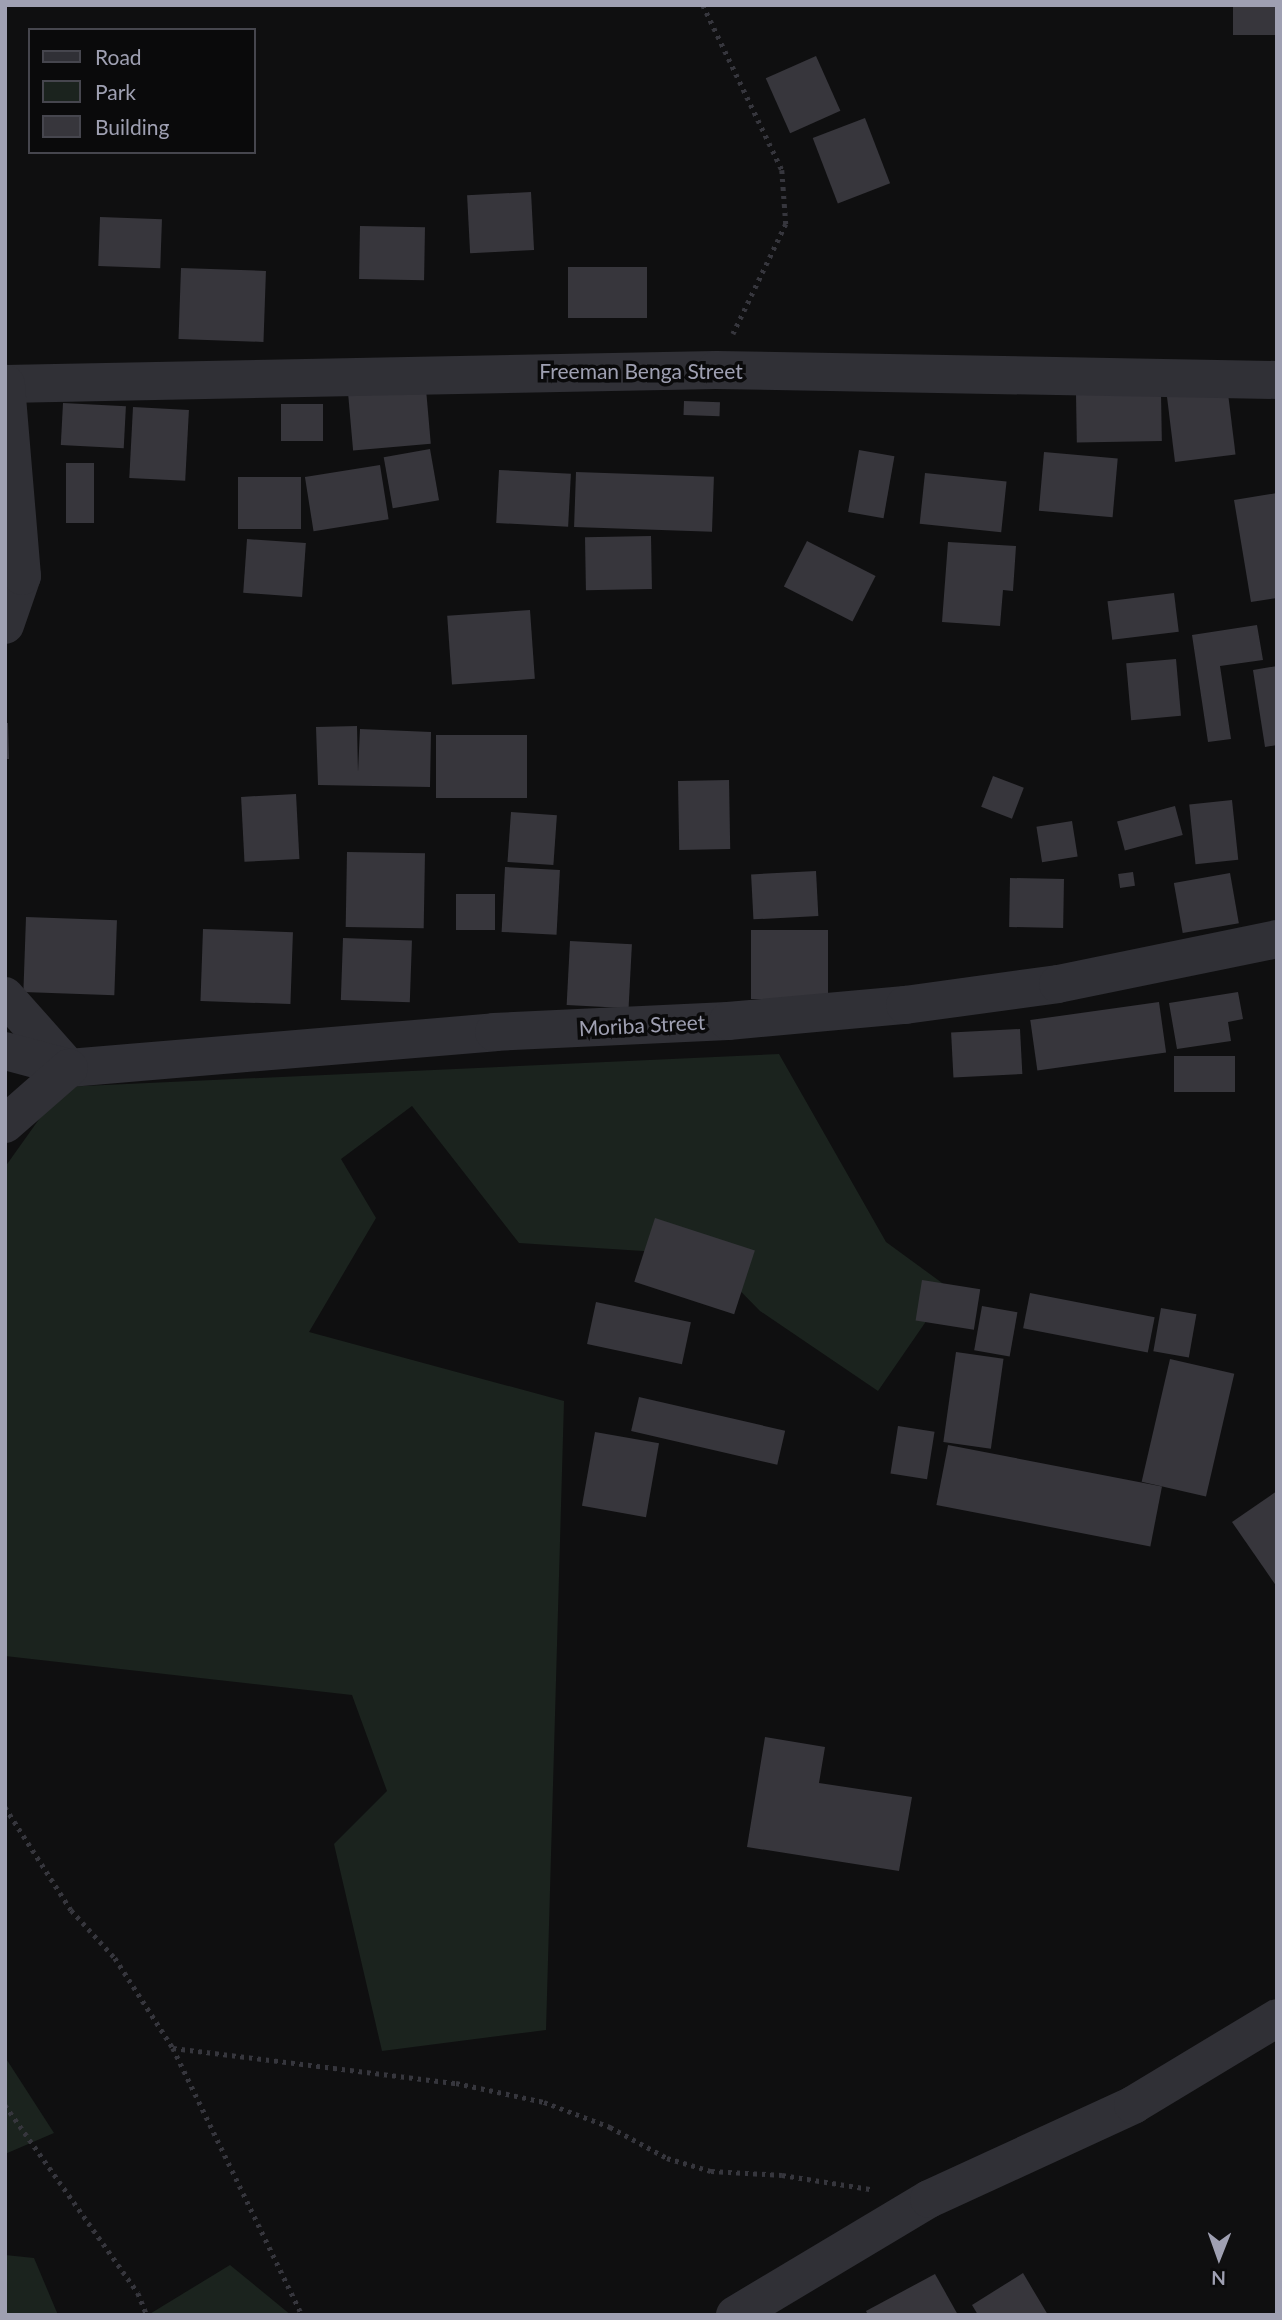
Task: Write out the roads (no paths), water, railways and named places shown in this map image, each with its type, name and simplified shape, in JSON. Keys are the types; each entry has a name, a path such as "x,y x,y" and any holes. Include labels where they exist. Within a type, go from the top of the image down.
{"street":[{"name":"Freeman Benga Street","path":"6,384 716,370 1277,380"},
{"path":"5,625 22,576 6,384"},
{"name":"Moriba Street","path":"5,1051 69,1068 494,1032 728,1021 905,1004 1058,984 1277,939"},
{"path":"5,996 69,1068 5,1124"},
{"path":"736,2315 929,2199 1133,2105 1277,2018"}]}
